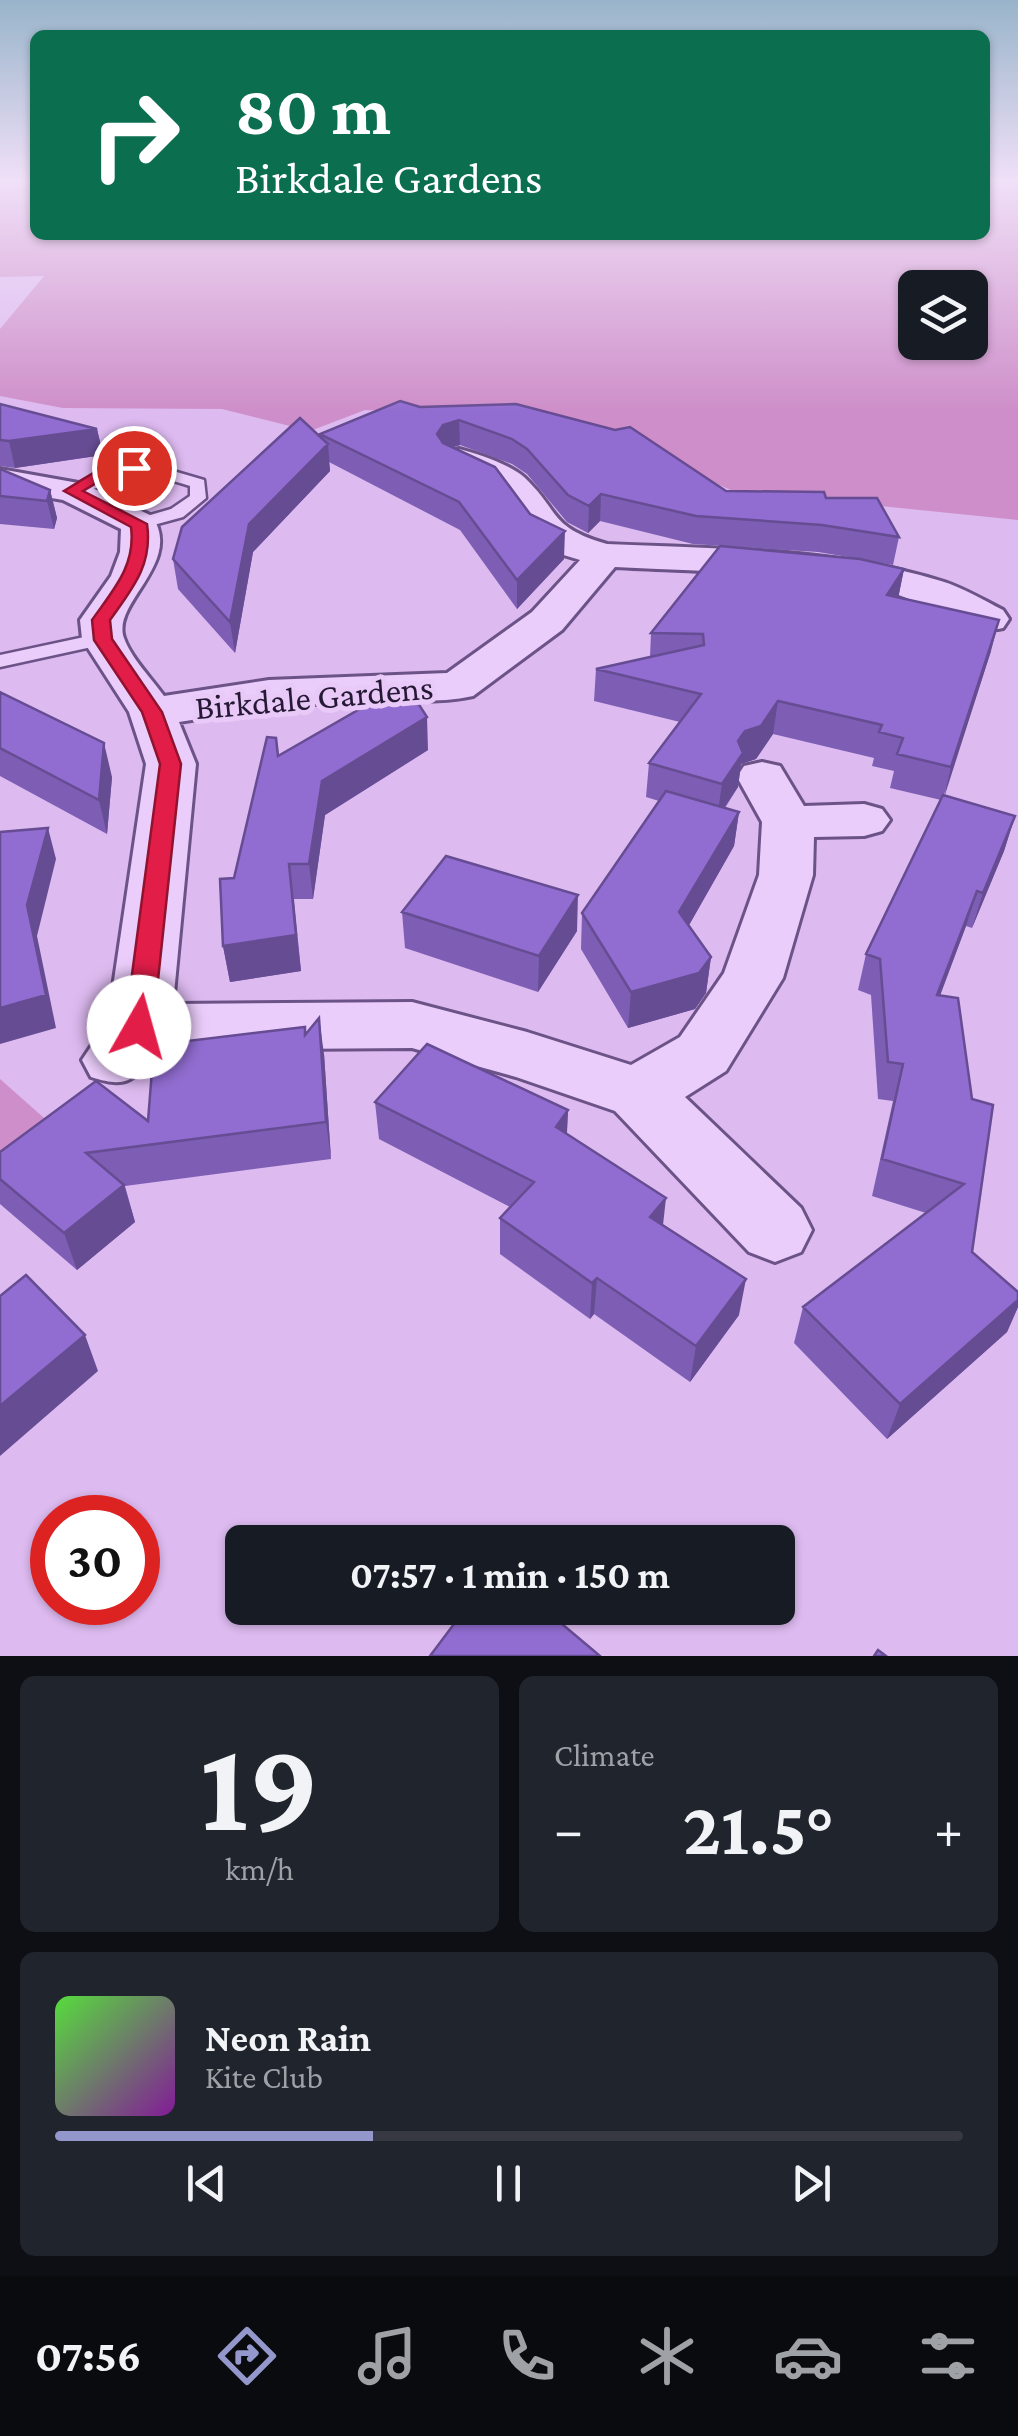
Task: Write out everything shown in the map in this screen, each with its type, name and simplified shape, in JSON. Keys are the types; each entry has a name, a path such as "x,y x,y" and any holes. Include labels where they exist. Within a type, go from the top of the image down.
{"street":[{"path":"459,460 526,479 546,531 570,545 605,555 786,564 862,574 930,590 988,620"},
{"path":"0,479 72,491 139,524 142,547 133,576 101,620 103,640"},
{"name":"Birkdale Gardens","path":"152,712 270,694 363,687 457,686 547,621 605,555"},
{"path":"930,590 969,578"},
{"name":"Birkdale Gardens","path":"103,640 152,712 171,764 126,1043 412,1025 526,1056 638,1093 775,1230"},
{"path":"638,1093 703,1054 753,978 786,876 775,799 864,820"}],"lane":[{"path":"72,491 100,475 134,468 167,472 198,483 198,498 188,505 139,524"},
{"path":"0,661 103,640"}],"shaded area":[{"path":"0,258 1018,258 1018,520 733,491 566,418 365,410 310,431 222,409 63,408 0,396 0,329 44,276 0,277"},
{"path":"0,1079 61,1133 0,1176"}],"building":[{"path":"400,401 420,407 516,404 615,430 630,427 726,491 824,492 826,498 877,498 899,537 822,525 696,516 601,494 589,506 568,495 527,449 512,439 459,420 443,425 437,434 443,443 495,467 530,514 565,531 517,580 459,502 320,434"},
{"path":"0,404 97,429 0,440"},
{"path":"300,418 328,444 249,524 230,622 173,559 182,527"},
{"path":"0,469 50,490 47,501 0,496"},
{"path":"720,546 860,559 904,569 887,595 999,620 951,767 897,754 903,738 879,732 882,725 778,701 761,726 745,731 738,741 743,753 722,784 649,763 701,694 596,669 704,645 703,634 651,633"},
{"path":"405,683 427,717 322,781 309,864 289,864 296,935 223,946 220,879 234,878 267,737 276,738 278,756"},
{"path":"0,692 104,743 99,800 0,748"},
{"path":"666,791 739,812 679,912 711,957 699,973 631,992 582,913"},
{"path":"943,795 1015,816 983,893 977,891 937,995 958,998 972,1099 993,1105 972,1252 1018,1292 1018,1300 900,1404 803,1307 964,1184 882,1159 903,1064 888,1062 880,959 866,954"},
{"path":"48,828 27,905 46,995 0,1008 0,832"},
{"path":"446,856 578,895 539,956 402,912"},
{"path":"319,1018 326,1122 86,1153 124,1185 64,1233 0,1179 0,1152 96,1081 148,1121 154,1045 305,1027 305,1035"},
{"path":"427,1044 568,1110 556,1127 666,1198 650,1217 746,1279 696,1346 597,1278 592,1283 500,1218 534,1182 375,1102"},
{"path":"26,1275 85,1335 0,1406 0,1296"},
{"path":"453,1625 563,1625 600,1656 430,1656"}],"route":[{"path":"134,468 100,475 72,491 139,524 142,547 133,576 101,620 103,640 152,712 171,764 139,1027"}]}
